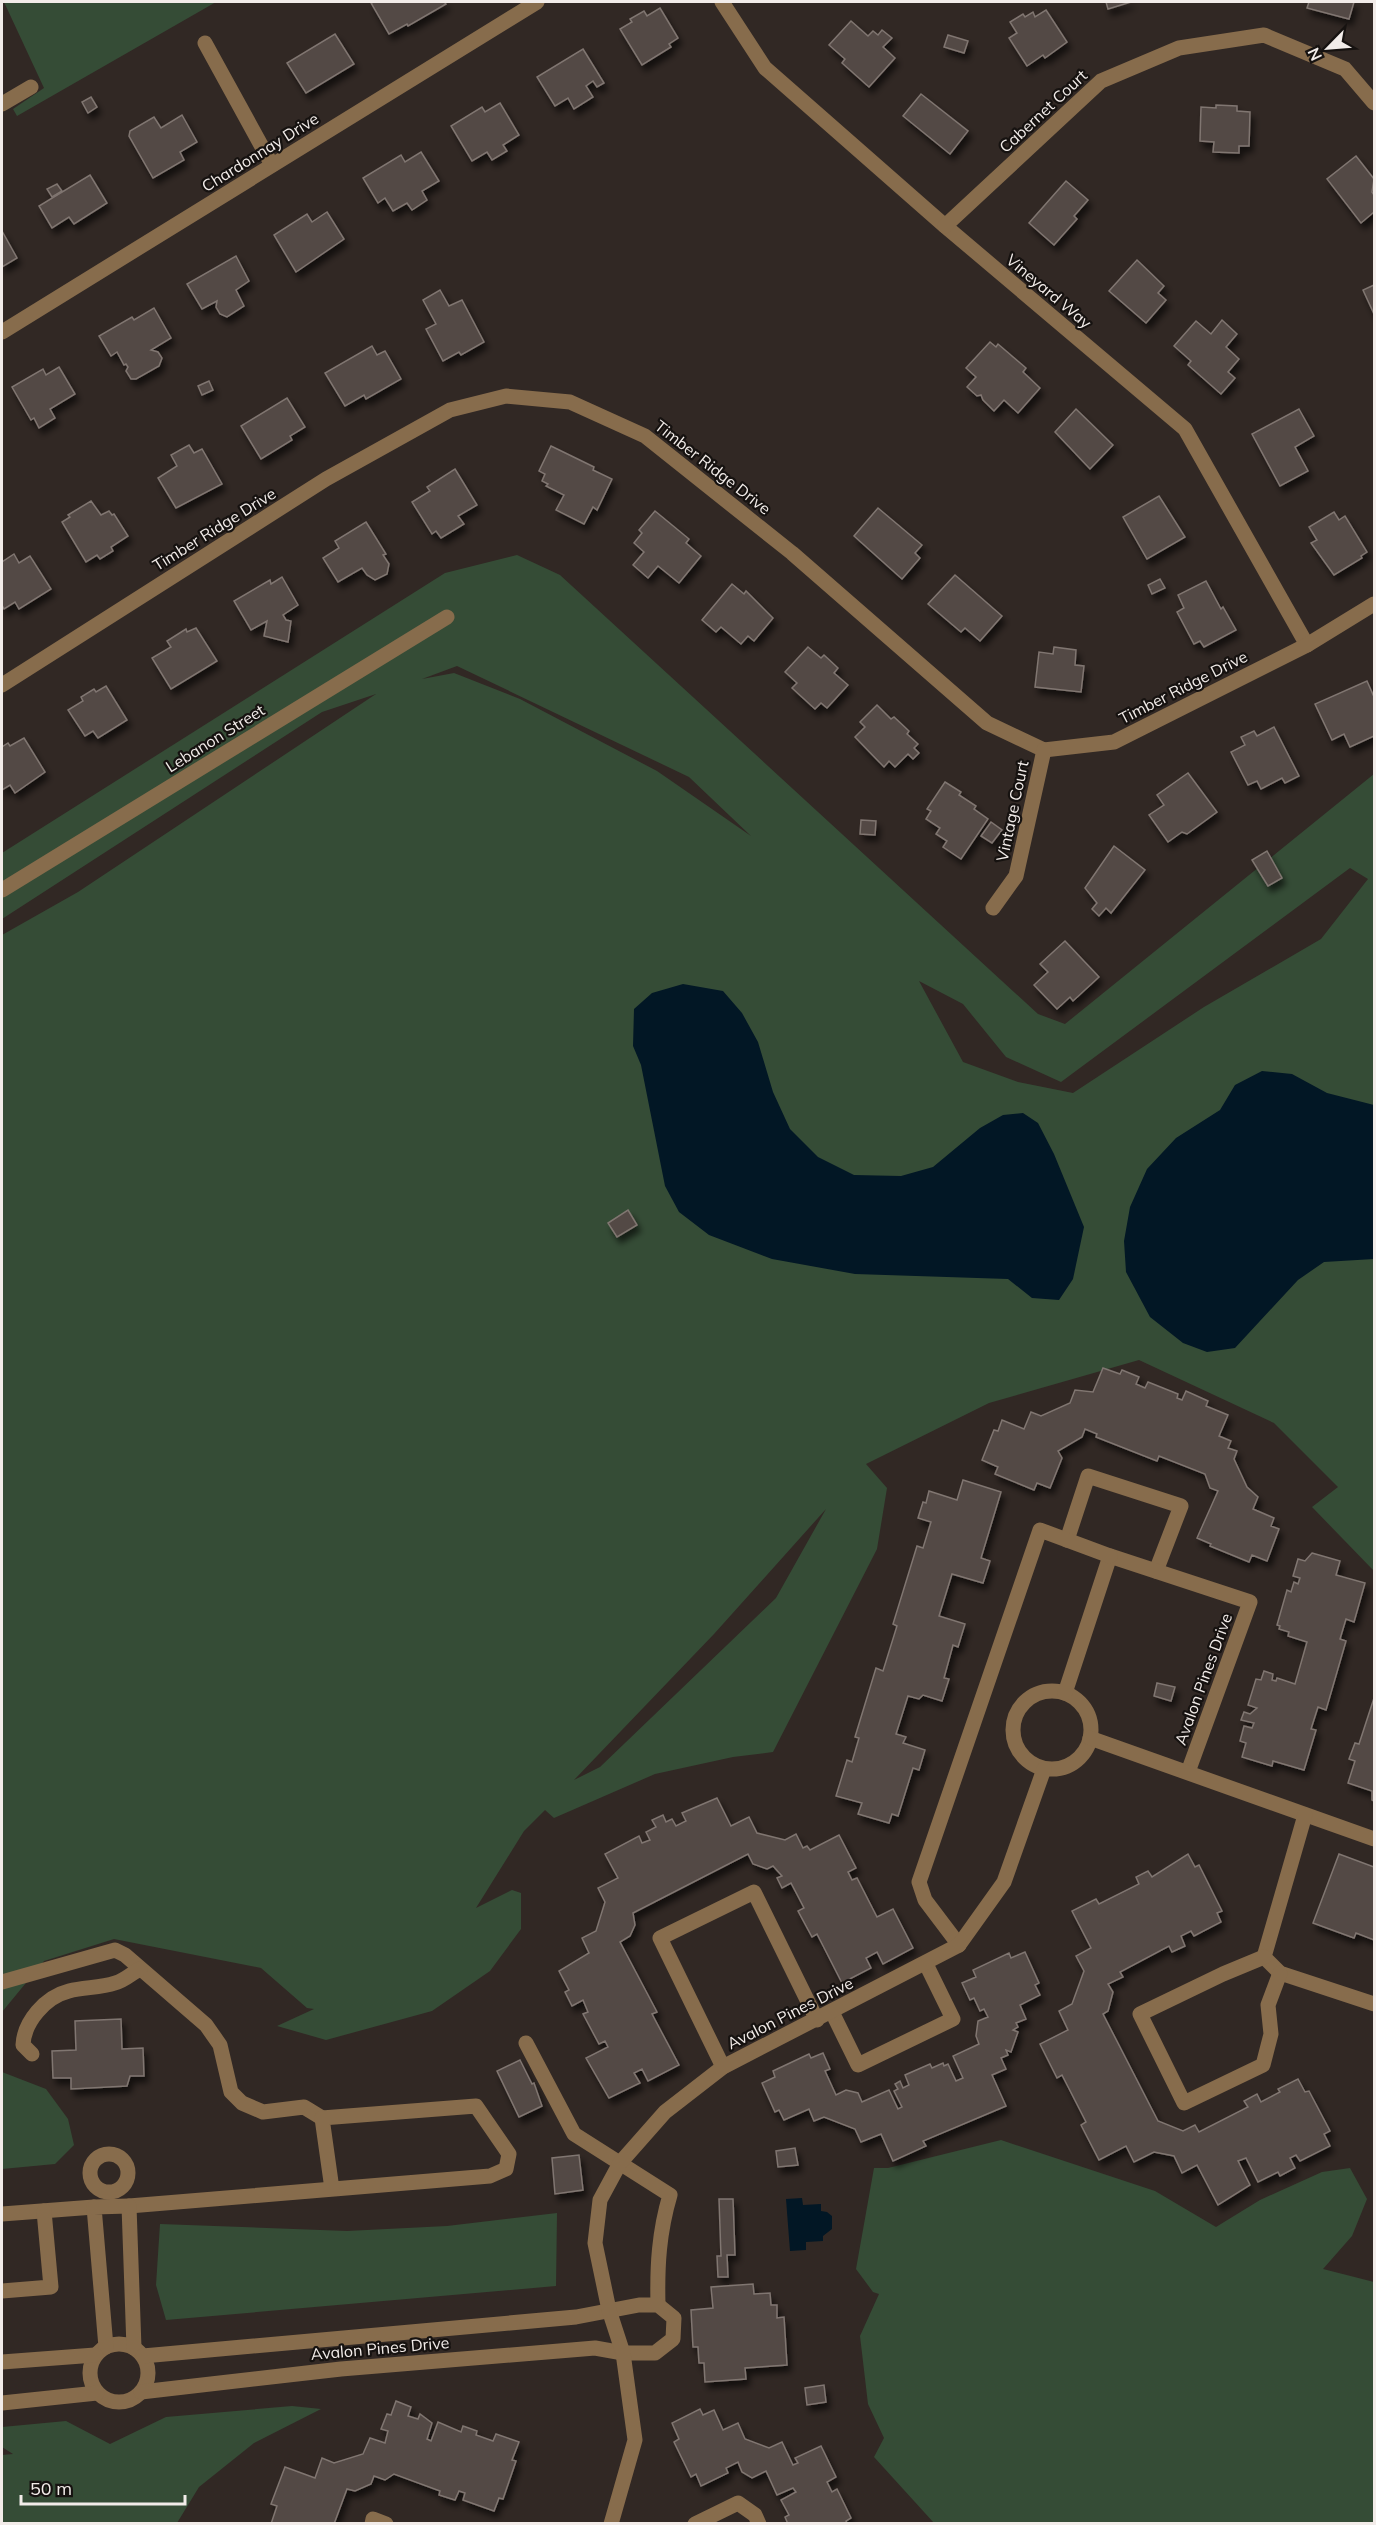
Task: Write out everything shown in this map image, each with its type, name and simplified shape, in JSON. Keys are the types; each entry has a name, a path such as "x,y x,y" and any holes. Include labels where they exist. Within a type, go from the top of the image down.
{"street":[{"name":"Chardonnay Drive","path":"2,332 537,2"},
{"name":"Vineyard Way","path":"722,2 765,68 945,226 1185,429 1306,645"},
{"name":"Cabernet Court","path":"945,226 1101,81 1179,48 1264,35 1345,69 1374,103"},
{"path":"205,44 272,165"},
{"path":"2,104 31,87"},
{"name":"Timber Ridge Drive","path":"2,685 326,479 450,411 506,396 570,402 645,436 792,553 987,723 1044,750 1114,742 1306,645 1374,604"},
{"name":"Lebanon Street","path":"2,890 447,617"},
{"name":"Vintage Court","path":"993,908 1016,876 1044,750"},
{"path":"1067,1540 1088,1476 1181,1506 1156,1571"},
{"name":"Avalon Pines Drive","path":"960,1945 926,1900 919,1882 1040,1530 1110,1557 1250,1602 1188,1772"},
{"path":"1065,1693 1110,1557"},
{"path":"1052,1691 1065,1693 1074,1698 1088,1716 1090,1738 1086,1750 1068,1766 1044,1769 1032,1764 1019,1750 1013,1732 1020,1708 1034,1696 1052,1691"},
{"name":"Avalon Pines Drive","path":"1090,1738 1374,1839"},
{"name":"Avalon Pines Drive","path":"612,2523 635,2440 623,2353 609,2310 595,2243 600,2200 620,2163 665,2112 723,2067 960,1945 1004,1882 1044,1769"},
{"path":"1264,1957 1305,1815"},
{"path":"723,2067 660,1938 754,1892 817,2020"},
{"path":"2,1982 116,1950 125,1955 206,2025 220,2045 231,2092 242,2103 263,2112 304,2107 322,2118 476,2106 508,2154 506,2169 490,2176 129,2206 110,2200 94,2207 2,2214"},
{"path":"1264,1957 1280,1973 1374,2004"},
{"path":"1264,1957 1140,2014 1184,2103 1263,2065 1270,2034 1268,2005 1280,1973"},
{"path":"832,2012 858,2065 953,2019 926,1964"},
{"path":"32,2054 23,2045 24,2032 37,2012 50,2001 66,1992 117,1983 140,1969"},
{"path":"526,2043 574,2134 670,2195 663,2218 657,2259 658,2305"},
{"path":"322,2118 332,2189"},
{"path":"129,2206 139,2352 148,2367 148,2376 141,2392"},
{"path":"94,2207 101,2351 90,2364 89,2374 97,2393"},
{"path":"2,2291 51,2287 45,2211"},
{"path":"609,2310 658,2305 674,2318 673,2339 655,2353 623,2353"},
{"name":"Avalon Pines Drive","path":"2,2362 101,2351 121,2343 139,2352 576,2317 609,2310"},
{"name":"Avalon Pines Drive","path":"2,2403 97,2393 114,2402 134,2398 141,2392 340,2369 595,2348 623,2353"},
{"path":"695,2523 738,2503 755,2515 759,2523"},
{"path":"372,2523 373,2519 386,2523"}],"green space":[{"path":"4,2 216,2 17,116 13,109 44,88"},
{"path":"517,555 560,575 1038,1014 1065,1024 1374,774 1374,1571 1312,1507 1338,1487 1274,1423 1139,1360 989,1403 866,1464 887,1488 877,1549 773,1752 733,1757 655,1774 554,1818 545,1810 524,1831 476,1908 512,1890 521,1893 521,1929 490,1971 432,2011 326,2040 277,2026 314,2009 307,2008 261,1968 114,1939 44,1961 2,2012 2,935 78,892 376,694 322,712 2,919 2,853 445,573","holes":["457,666 689,777 751,836 657,771 520,699 454,673 422,679","1350,868 1368,879 1321,939 1204,1007 1073,1093 1018,1082 963,1062 919,981 963,1004 1006,1057 1061,1082","826,1509 776,1598 600,1767 574,1780 714,1634"]},
{"path":"2,2072 46,2089 68,2119 74,2145 55,2164 2,2169"},
{"path":"1001,2140 1155,2191 1216,2227 1260,2200 1322,2172 1350,2168 1367,2199 1352,2236 1323,2269 1374,2282 1374,2523 934,2523 874,2457 884,2438 868,2404 860,2336 879,2294 873,2292 856,2269 874,2168 888,2168"},
{"path":"557,2213 556,2286 166,2320 156,2285 160,2224 347,2231 447,2226"},
{"path":"292,2406 321,2409 254,2443 199,2487 177,2523 2,2523 2,2455 13,2454 2,2447 2,2427 66,2421 110,2444 166,2417"}],"water":[{"path":"683,984 723,991 742,1013 758,1042 773,1092 790,1129 818,1157 854,1175 901,1176 933,1167 980,1128 1003,1115 1023,1113 1038,1123 1054,1154 1084,1227 1073,1279 1059,1300 1032,1298 1008,1279 855,1274 772,1259 709,1235 679,1212 665,1186 641,1065 633,1046 634,1009 652,993"},
{"path":"1262,1071 1292,1074 1327,1093 1374,1105 1374,1259 1324,1262 1298,1280 1235,1348 1207,1352 1183,1343 1150,1317 1126,1272 1124,1241 1130,1207 1147,1169 1176,1138 1220,1110 1235,1085"},
{"path":"802,2198 803,2205 821,2204 821,2211 832,2216 832,2229 823,2236 823,2241 806,2242 806,2250 790,2251 786,2199"}],"building":[{"path":"444,2 446,4 389,34 371,3"},
{"path":"1106,2 1131,2 1108,9"},
{"path":"1309,2 1354,2 1349,19 1307,8"},
{"path":"660,8 678,38 669,44 671,47 642,65 620,29 632,22 630,19 644,11 647,16"},
{"path":"1046,10 1067,42 1045,58 1043,55 1027,66 1009,38 1017,33 1010,22 1023,14 1025,17 1033,12 1035,17"},
{"path":"851,21 868,36 873,31 878,35 882,30 892,38 883,47 895,58 869,87 842,63 845,59 829,45"},
{"path":"335,34 354,64 306,93 287,63"},
{"path":"948,35 968,41 964,53 944,47"},
{"path":"583,49 604,83 597,87 593,81 586,86 593,97 574,109 568,98 555,106 537,77"},
{"path":"921,94 968,131 950,154 903,116"},
{"path":"91,97 97,107 88,113 82,102"},
{"path":"500,103 519,135 503,145 507,151 492,160 487,152 472,161 451,126 482,107 485,112"},
{"path":"1216,105 1237,106 1237,111 1250,112 1249,146 1239,146 1239,153 1213,152 1214,142 1200,141 1201,107 1216,108"},
{"path":"182,115 197,142 180,152 184,160 153,178 129,136 130,131 154,117 161,128"},
{"path":"421,152 439,181 422,191 427,200 412,210 407,203 393,211 385,198 378,203 363,178 401,155 405,162"},
{"path":"1356,156 1374,179 1372,192 1374,212 1361,223 1327,179"},
{"path":"90,175 107,203 74,224 69,217 52,228 39,206"},
{"path":"1066,181 1088,200 1074,216 1077,219 1054,245 1029,223"},
{"path":"57,184 62,191 52,197 47,189"},
{"path":"327,212 344,239 296,272 274,235 307,214 312,222"},
{"path":"2,231 17,258 2,267"},
{"path":"236,256 249,281 236,290 244,306 227,317 220,314 216,307 217,301 202,309 187,284"},
{"path":"1137,260 1164,286 1158,293 1166,300 1146,323 1109,291"},
{"path":"1374,285 1374,314 1363,290"},
{"path":"440,290 449,306 462,300 484,342 461,355 459,352 443,361 426,329 436,324 423,300"},
{"path":"154,308 171,338 151,350 158,352 162,358 159,366 136,379 131,379 126,371 128,367 126,364 124,365 117,352 111,356 99,336 132,317 134,320"},
{"path":"1222,320 1237,334 1226,347 1239,359 1228,372 1235,378 1221,394 1188,365 1191,361 1174,346 1196,321 1211,334"},
{"path":"990,342 996,347 998,344 1026,368 1023,372 1040,388 1018,413 1004,400 994,411 981,395 977,396 967,387 976,377 966,368"},
{"path":"372,346 377,355 385,351 401,379 366,399 364,395 345,406 325,373"},
{"path":"59,367 75,394 50,409 55,418 39,428 34,418 31,420 12,387 43,369 46,375"},
{"path":"209,381 213,390 202,395 198,386"},
{"path":"287,398 305,427 290,436 292,440 261,459 241,426"},
{"path":"1076,409 1113,445 1090,469 1055,432"},
{"path":"1299,409 1314,436 1295,447 1308,471 1280,486 1252,434"},
{"path":"189,445 194,453 202,449 222,484 176,508 158,478 177,466 171,455"},
{"path":"551,446 594,467 593,470 612,479 597,510 593,507 584,524 556,510 564,495 546,486 548,484 542,481 545,474 539,471"},
{"path":"455,469 477,505 458,516 464,524 441,538 436,531 432,534 412,502 430,491 427,487"},
{"path":"1159,496 1185,537 1147,559 1123,517"},
{"path":"91,501 101,515 109,511 112,515 114,514 128,536 111,547 113,551 100,559 97,555 86,562 62,522 70,517 68,515"},
{"path":"878,508 922,545 915,553 920,558 902,579 854,536"},
{"path":"655,511 689,539 686,543 701,556 679,583 658,566 648,578 633,565 644,552 634,543 642,533 639,530"},
{"path":"1334,512 1339,520 1345,516 1367,552 1361,556 1362,558 1334,575 1311,543 1317,540 1309,527"},
{"path":"366,522 386,554 383,555 389,564 387,574 375,580 362,568 338,582 323,558 339,548 335,541"},
{"path":"14,554 19,563 30,556 51,589 19,609 15,602 4,609 2,605 2,562"},
{"path":"955,575 1002,616 980,641 965,628 961,632 928,604"},
{"path":"282,577 298,605 283,615 286,620 291,621 288,642 264,636 267,621 251,630 234,601 270,580 271,584"},
{"path":"1160,579 1165,588 1152,594 1148,585"},
{"path":"1206,581 1221,609 1223,607 1236,630 1204,647 1200,641 1194,644 1177,612 1184,608 1178,595"},
{"path":"732,584 744,594 746,591 773,618 754,641 748,636 741,644 721,627 716,632 702,620"},
{"path":"196,628 217,661 171,689 152,658 171,647 167,641 186,629 187,632"},
{"path":"808,647 821,658 824,655 838,668 834,673 848,685 827,708 821,703 815,709 792,688 797,683 785,672"},
{"path":"1054,647 1076,650 1075,665 1084,666 1081,692 1035,687 1039,652 1053,654"},
{"path":"1367,681 1374,697 1374,736 1350,747 1344,734 1332,740 1315,704"},
{"path":"106,686 127,720 98,738 93,731 85,736 68,710 83,701 81,697 94,689 96,692"},
{"path":"877,705 891,719 894,717 909,731 907,734 918,744 914,748 919,753 913,759 908,754 895,767 889,761 884,767 855,737 865,727 860,722"},
{"path":"1274,727 1299,776 1285,783 1282,778 1261,789 1257,781 1248,785 1231,752 1245,745 1241,737 1254,731 1257,736"},
{"path":"24,738 45,772 15,793 10,785 2,790 2,747 8,743 10,746"},
{"path":"1188,773 1217,812 1187,834 1182,832 1168,842 1149,815 1164,805 1157,795"},
{"path":"945,782 961,792 959,795 976,806 974,809 988,819 961,859 943,847 947,841 936,834 940,828 926,819 931,811 927,809"},
{"path":"861,820 876,821 875,835 860,834"},
{"path":"991,822 1002,830 992,843 981,836"},
{"path":"1114,846 1145,870 1111,913 1106,908 1099,916 1092,909 1097,903 1085,888"},
{"path":"1267,851 1282,878 1268,886 1252,860"},
{"path":"1065,941 1099,977 1073,1001 1070,997 1057,1009 1034,985 1048,972 1040,964"},
{"path":"628,1210 637,1225 617,1237 608,1223"},
{"path":"1103,1368 1120,1374 1122,1370 1139,1377 1136,1384 1145,1388 1148,1382 1178,1394 1177,1398 1182,1400 1186,1391 1208,1401 1206,1406 1228,1415 1219,1436 1231,1441 1228,1448 1237,1451 1234,1459 1247,1487 1258,1497 1253,1509 1274,1518 1271,1526 1279,1529 1267,1561 1252,1555 1249,1562 1210,1546 1211,1544 1197,1538 1218,1491 1210,1488 1205,1474 1159,1456 1157,1461 1096,1437 1097,1434 1085,1429 1082,1437 1058,1451 1062,1458 1050,1488 1037,1483 1034,1490 995,1474 998,1467 982,1460 994,1430 998,1431 1002,1420 1024,1429 1031,1412 1041,1416 1070,1403 1075,1390 1093,1392"},
{"path":"963,1480 1001,1492 981,1558 990,1561 983,1583 952,1574 939,1616 965,1624 958,1647 953,1645 944,1678 949,1679 942,1701 923,1695 919,1699 908,1696 896,1734 906,1737 903,1743 925,1750 919,1770 913,1768 898,1816 892,1814 889,1823 858,1814 862,1803 836,1796 847,1760 852,1762 859,1738 855,1737 876,1668 883,1671 897,1626 893,1624 917,1546 923,1548 931,1522 918,1518 923,1502 926,1503 929,1491 957,1500"},
{"path":"1312,1553 1340,1561 1336,1575 1365,1583 1354,1622 1346,1619 1340,1639 1346,1641 1326,1710 1318,1707 1311,1729 1316,1730 1304,1770 1273,1761 1272,1766 1242,1757 1246,1743 1240,1741 1244,1726 1252,1728 1254,1723 1241,1720 1244,1712 1250,1714 1257,1708 1248,1705 1256,1679 1261,1680 1264,1671 1273,1674 1272,1680 1276,1681 1277,1678 1295,1684 1307,1642 1288,1636 1289,1632 1279,1629 1280,1626 1277,1625 1287,1590 1291,1592 1294,1582 1298,1584 1300,1578 1293,1576 1298,1559 1305,1561"},
{"path":"1157,1683 1175,1687 1171,1701 1154,1696"},
{"path":"1374,1698 1374,1801 1372,1791 1348,1783 1355,1761 1349,1759 1355,1743 1359,1744"},
{"path":"717,1798 731,1826 749,1817 757,1833 785,1840 796,1834 803,1848 807,1846 810,1850 839,1835 856,1868 848,1872 852,1880 857,1878 877,1917 893,1909 913,1948 883,1964 877,1952 866,1958 871,1968 842,1983 817,1934 812,1937 798,1911 804,1908 791,1883 782,1888 777,1878 782,1876 773,1866 767,1869 753,1864 748,1854 633,1913 635,1925 630,1936 620,1942 657,2012 652,2014 679,2065 648,2081 642,2069 634,2073 640,2083 609,2098 586,2058 608,2047 605,2041 599,2044 583,2014 588,2012 583,2000 572,2006 565,1992 569,1990 559,1971 589,1953 582,1938 596,1931 605,1902 598,1888 618,1878 605,1854 639,1836 642,1843 650,1840 646,1832 656,1827 652,1820 663,1815 666,1822 672,1819 676,1826 686,1821 682,1813"},
{"path":"1188,1854 1195,1867 1199,1865 1222,1911 1217,1913 1221,1922 1194,1936 1191,1931 1181,1936 1185,1946 1172,1952 1169,1946 1120,1972 1123,1977 1108,1984 1113,1992 1108,2011 1103,2014 1158,2121 1183,2131 1195,2125 1199,2132 1248,2107 1244,2101 1257,2094 1261,2102 1280,2092 1278,2089 1298,2079 1305,2092 1309,2091 1330,2131 1324,2134 1330,2146 1300,2161 1296,2155 1290,2158 1295,2168 1280,2176 1278,2172 1258,2182 1246,2158 1238,2161 1250,2185 1218,2205 1197,2165 1182,2173 1174,2156 1154,2152 1134,2162 1126,2146 1099,2160 1081,2125 1086,2122 1062,2075 1057,2078 1040,2044 1068,2030 1059,2011 1072,2004 1084,1971 1076,1956 1091,1948 1072,1911 1096,1899 1099,1904 1139,1884 1136,1877 1148,1871 1152,1877"},
{"path":"1339,1854 1374,1867 1374,1940 1356,1933 1354,1938 1313,1923"},
{"path":"1025,1952 1039,1983 1035,1985 1040,1995 1020,2005 1026,2019 1016,2023 1018,2027 1013,2030 1018,2032 1011,2052 1006,2050 1008,2055 1001,2058 1006,2069 992,2075 1006,2106 923,2141 926,2146 893,2161 881,2134 861,2142 855,2129 824,2117 814,2121 809,2109 784,2120 779,2110 775,2112 762,2083 775,2077 773,2071 809,2054 811,2058 823,2053 830,2069 825,2071 836,2095 846,2090 858,2093 862,2102 889,2090 898,2109 902,2107 894,2091 898,2089 895,2084 900,2081 903,2088 909,2085 905,2075 930,2064 932,2068 943,2063 944,2066 948,2064 956,2081 963,2078 953,2056 979,2044 976,2036 978,2021 988,2017 984,2009 980,2011 974,1998 970,2000 962,1983 976,1977 973,1970 1009,1953 1011,1958"},
{"path":"121,2019 122,2049 143,2048 144,2076 130,2076 127,2086 71,2089 71,2078 53,2078 52,2051 76,2050 75,2021"},
{"path":"520,2060 532,2084 534,2083 542,2106 519,2117 497,2071"},
{"path":"795,2148 798,2165 778,2167 776,2151"},
{"path":"579,2155 583,2190 555,2194 552,2158"},
{"path":"719,2199 733,2199 735,2255 727,2255 728,2277 718,2277 717,2256 721,2256"},
{"path":"753,2284 754,2294 770,2293 771,2305 777,2305 777,2318 784,2317 787,2365 745,2368 746,2379 705,2382 704,2363 699,2363 698,2347 693,2347 691,2310 713,2308 711,2287"},
{"path":"824,2385 826,2402 807,2405 805,2388"},
{"path":"396,2401 411,2407 408,2416 418,2419 420,2414 432,2423 427,2439 431,2441 438,2422 461,2432 463,2426 477,2431 476,2435 493,2441 496,2434 519,2442 512,2460 516,2461 503,2499 499,2498 494,2511 463,2500 465,2493 459,2491 455,2500 439,2495 440,2491 394,2474 385,2480 374,2476 371,2484 355,2491 347,2489 334,2524 271,2524 277,2506 271,2504 285,2467 315,2478 322,2458 334,2463 363,2454 370,2438 385,2443 388,2431 381,2429 387,2414 391,2415"},
{"path":"700,2409 703,2415 714,2410 723,2430 738,2423 745,2439 769,2448 782,2442 793,2465 798,2463 795,2458 821,2446 836,2477 827,2482 832,2492 837,2489 851,2518 846,2521 847,2524 788,2524 785,2517 789,2515 781,2500 796,2492 793,2488 777,2495 766,2471 752,2478 742,2472 738,2462 726,2468 728,2473 701,2486 696,2474 691,2477 674,2442 679,2439 672,2423"}]}
